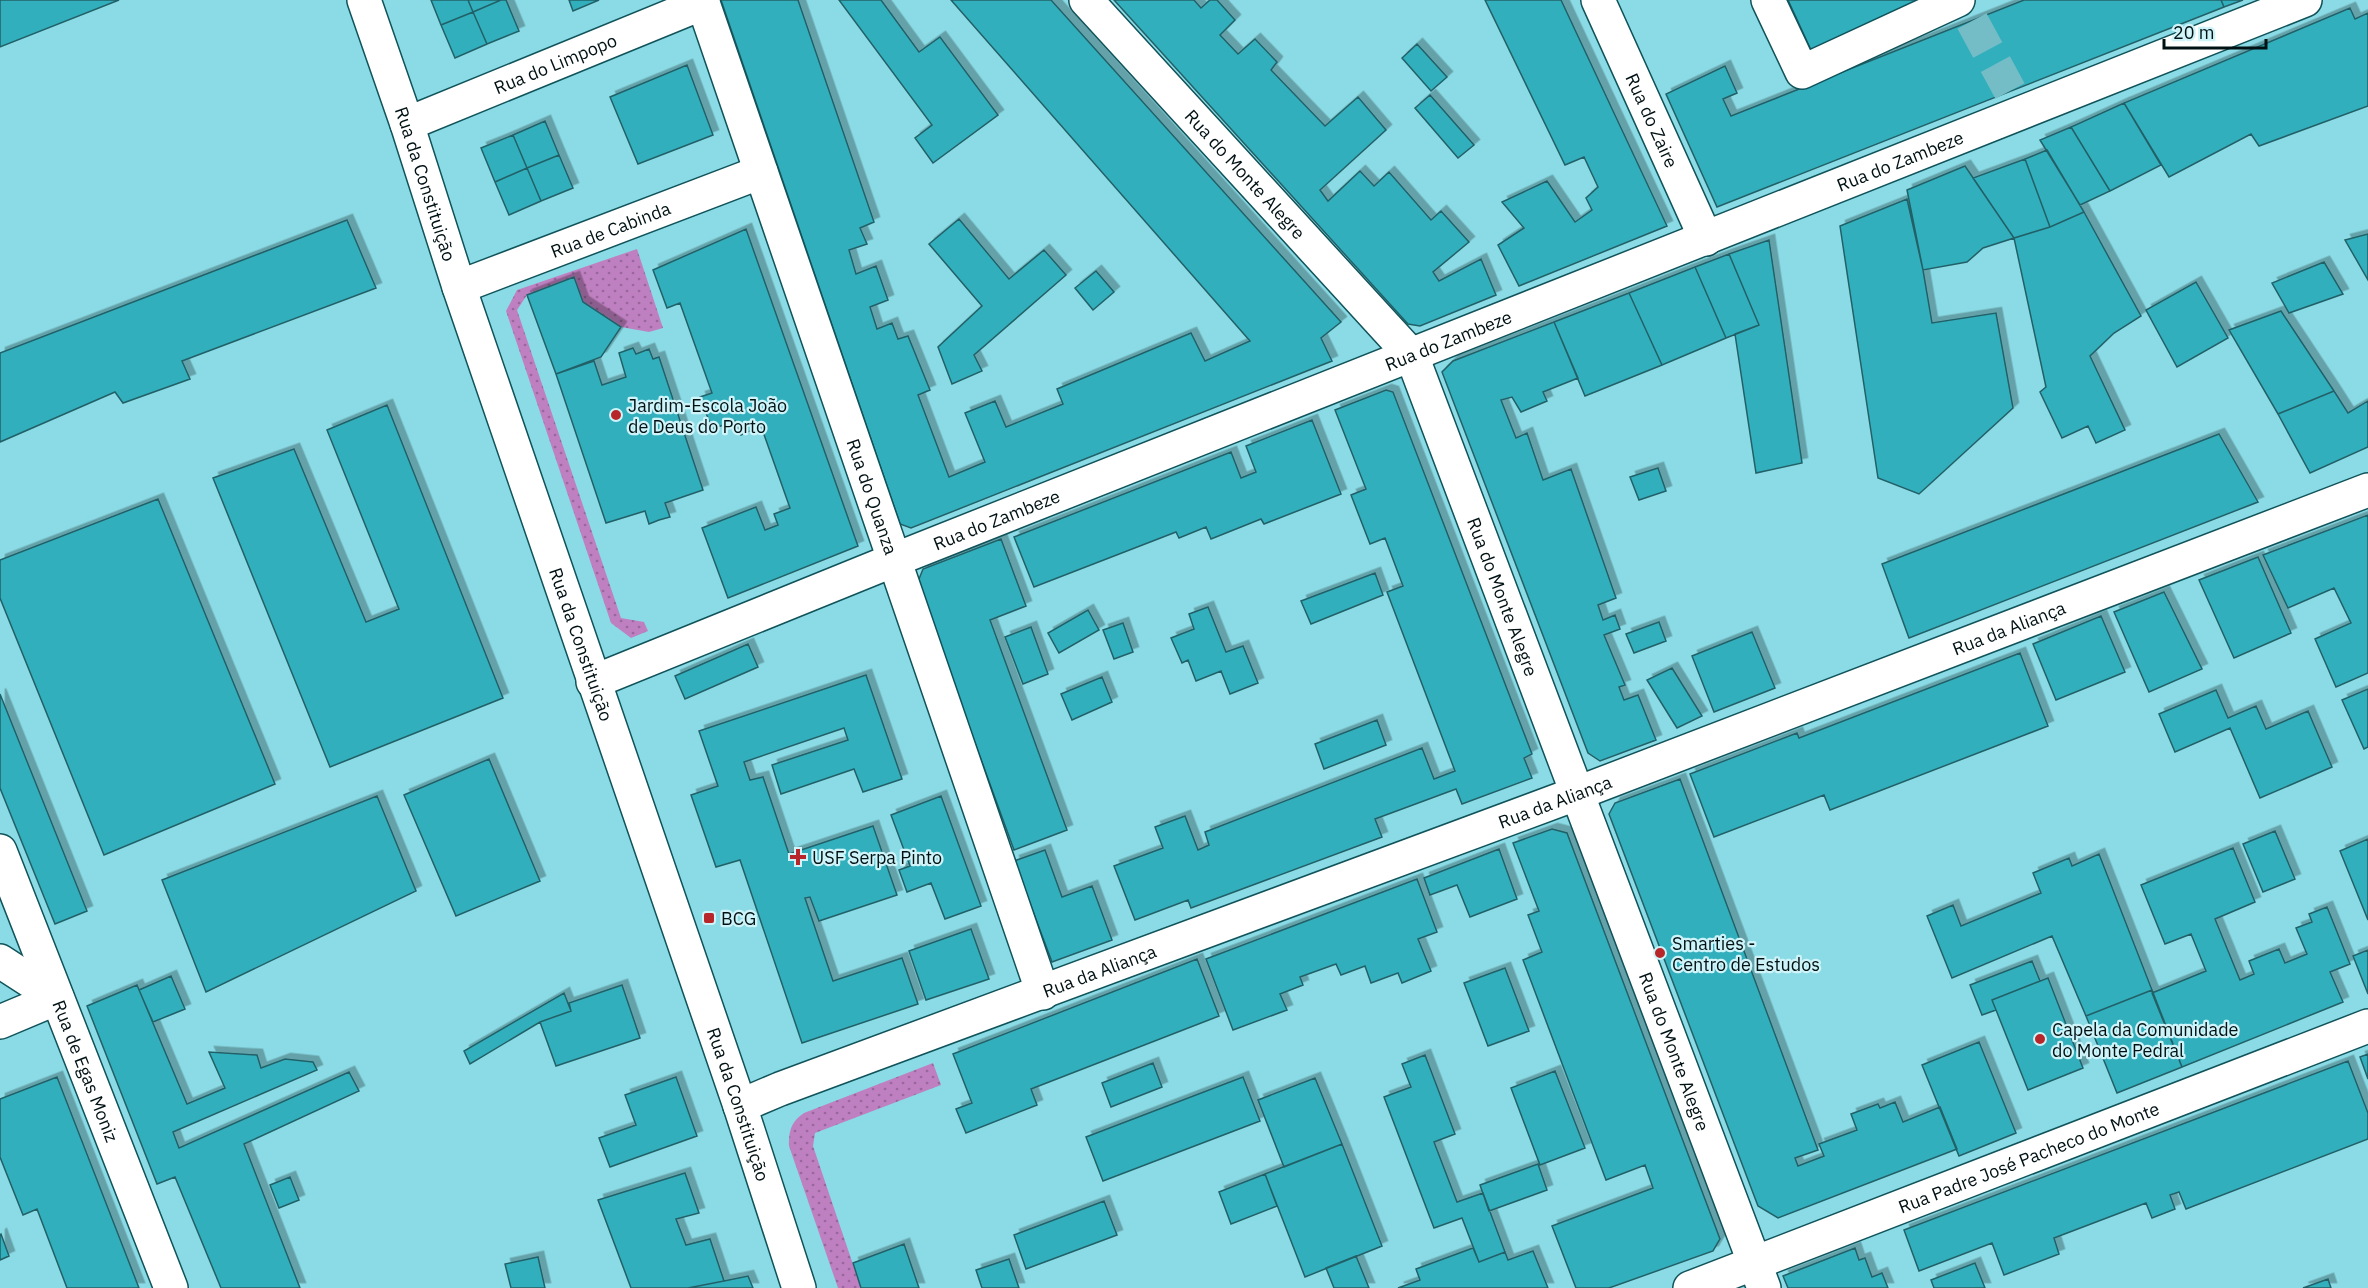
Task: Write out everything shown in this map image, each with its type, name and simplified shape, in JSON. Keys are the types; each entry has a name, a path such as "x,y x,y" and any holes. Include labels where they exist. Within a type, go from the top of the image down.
{"street":[{"name":"Rua da Constituição","path":"364,0 593,682 740,1106 799,1288"},
{"name":"Rua do Monte Alegre","path":"1086,0 1412,356 1759,1276"},
{"name":"Rua do Zaire","path":"1598,0 1706,239"},
{"path":"1768,0 1802,72 1964,7"},
{"name":"Rua do Zambeze","path":"593,682 894,560 1706,239 2016,102 2305,0"},
{"name":"Rua do Limpopo","path":"407,124 702,2"},
{"name":"Rua do Quanza","path":"702,2 1043,993"},
{"name":"Rua de Cabinda","path":"459,287 761,172"},
{"name":"Rua da Aliança","path":"740,1106 780,1089 1578,793 2368,490"},
{"name":"Rua de Egas Moniz","path":"0,851 171,1288"},
{"path":"0,961 57,998"},
{"path":"0,1022 57,998"},
{"name":"Rua Padre José Pacheco do Monte","path":"1690,1288 1759,1276 2368,1026"}],"shaded area":[{"path":"637,249 663,328 649,332 621,327 583,302 574,278 527,295 517,310 621,618 644,622 648,631 631,638 611,623 506,311 517,290"},
{"path":"933,1063 941,1085 815,1133 813,1146 861,1288 838,1288 789,1146 792,1127 804,1113"}],"building":[{"path":"0,0 119,0 0,47"},
{"path":"431,0 468,0 473,12 441,25"},
{"path":"468,0 501,0 473,12"},
{"path":"506,0 519,31 487,44 473,12"},
{"path":"569,0 599,0 573,11"},
{"path":"721,0 798,0 874,222 860,228 867,244 849,250 856,274 876,266 888,300 870,307 877,329 892,323 898,339 908,336 930,390 918,395 949,477 985,462 965,413 995,401 1006,427 1063,404 1057,389 1191,333 1205,361 1250,341 951,0 1051,0 1341,322 1321,338 1332,361 911,528 900,524"},
{"path":"839,0 881,0 919,52 940,37 998,115 933,163 915,138 932,125"},
{"path":"1114,0 1194,0 1201,8 1210,0 1217,0 1235,20 1220,35 1238,54 1255,39 1277,62 1271,70 1325,126 1358,97 1386,130 1320,190 1328,201 1360,171 1374,186 1389,172 1431,220 1441,211 1469,242 1433,272 1439,281 1481,259 1496,295 1420,326 1408,324"},
{"path":"1485,0 1561,0 1667,226 1519,286 1498,245 1524,228 1502,202 1547,181 1575,222 1592,210 1586,198 1598,187 1584,157 1565,165"},
{"path":"1788,0 1916,0 1917,2 1811,50"},
{"path":"2024,0 2221,0 2224,7 1717,207 1666,94 1725,66 1737,93 1723,99 1731,116"},
{"path":"2221,0 2243,0 2224,7"},
{"path":"2350,8 2355,19 2368,13 2368,106 2259,146 2251,134 2169,177 2124,103"},
{"path":"473,12 487,44 455,58 441,25"},
{"path":"1417,44 1447,77 1431,91 1402,58"},
{"path":"687,65 713,135 638,164 610,97"},
{"path":"1430,95 1474,145 1458,158 1415,108"},
{"path":"2124,103 2161,165 2110,191 2071,127"},
{"path":"545,121 559,155 527,168 513,135"},
{"path":"2071,127 2110,191 2080,205 2040,140"},
{"path":"513,135 527,168 495,182 481,148"},
{"path":"2047,150 2084,212 2050,227 2025,159"},
{"path":"559,155 573,188 541,201 527,168"},
{"path":"2025,159 2050,227 2014,238 1973,178"},
{"path":"1965,166 2014,238 1983,248 1967,262 1923,270 1907,190"},
{"path":"527,168 541,201 509,215 495,182"},
{"path":"1907,199 1932,323 1996,313 2013,408 1919,494 1878,478 1840,226"},
{"path":"2084,212 2141,316 2114,333 2090,356 2125,430 2096,443 2088,426 2062,438 2040,392 2046,387 2014,238 2050,227"},
{"path":"959,219 1009,279 1044,250 1066,275 974,355 982,371 952,384 938,347 982,306 929,244"},
{"path":"347,220 376,288 182,361 190,379 123,403 115,392 0,442 0,353"},
{"path":"746,229 858,546 728,598 702,528 756,507 765,530 778,525 774,514 790,508 761,426 741,435 735,421 712,429 700,397 712,393 680,303 667,308 653,270"},
{"path":"2368,234 2368,280 2345,240"},
{"path":"1769,240 1802,463 1756,473 1735,334 1759,325 1729,254"},
{"path":"1729,254 1759,325 1726,338 1695,267"},
{"path":"2324,262 2343,294 2289,313 2272,283"},
{"path":"1695,267 1726,338 1662,365 1629,293"},
{"path":"1096,271 1114,292 1093,310 1075,288"},
{"path":"574,277 583,302 621,327 601,357 556,374 527,295"},
{"path":"2196,282 2228,338 2177,367 2146,310"},
{"path":"1629,293 1662,365 1585,396 1554,322"},
{"path":"2281,311 2334,391 2278,414 2229,330"},
{"path":"1554,322 1578,378 1543,392 1547,401 1521,412 1512,397 1501,400 1516,438 1527,433 1543,480 1571,469 1616,598 1598,605 1603,620 1615,615 1620,629 1604,635 1625,685 1619,687 1624,700 1638,695 1656,740 1600,761 1588,753 1442,372 1453,361"},
{"path":"633,348 636,354 649,349 653,359 659,357 703,490 665,503 670,517 649,524 645,511 606,523 556,374 594,361 602,385 626,377 619,353"},
{"path":"1386,390 1393,392 1532,754 1524,758 1532,778 1462,804 1456,789 1375,819 1382,837 1191,908 1188,900 1135,920 1114,866 1163,848 1155,827 1185,816 1198,850 1209,845 1205,832 1422,748 1434,779 1455,771 1387,592 1403,586 1385,538 1370,544 1351,495 1366,489 1335,410"},
{"path":"2334,391 2348,413 2368,401 2368,447 2310,473 2278,414"},
{"path":"387,405 503,698 330,767 213,478 294,449 366,622 399,609 327,430"},
{"path":"1312,420 1341,494 1264,524 1261,519 1211,539 1206,527 1179,538 1176,532 1034,587 1014,537 1231,452 1241,478 1256,472 1246,446"},
{"path":"2219,434 2258,502 1909,638 1882,564"},
{"path":"1658,468 1666,491 1639,500 1630,477"},
{"path":"158,499 275,784 104,855 0,598 0,560"},
{"path":"2368,515 2368,673 2336,687 2315,639 2351,623 2334,588 2288,608 2263,555"},
{"path":"1001,539 1026,606 990,620 1067,830 1014,850 917,584 923,569"},
{"path":"2258,557 2291,633 2234,658 2199,580"},
{"path":"1375,573 1383,595 1311,624 1301,601"},
{"path":"2164,592 2202,669 2149,692 2114,612"},
{"path":"1208,607 1226,652 1243,646 1258,683 1230,694 1221,671 1196,681 1188,660 1182,663 1171,638 1194,629 1189,614"},
{"path":"1088,610 1099,630 1059,653 1048,633"},
{"path":"2101,616 2125,672 2056,700 2033,644"},
{"path":"1659,622 1666,641 1634,653 1626,634"},
{"path":"1123,623 1133,652 1114,659 1103,630"},
{"path":"1031,627 1048,674 1023,684 1005,637"},
{"path":"1752,632 1775,688 1714,712 1692,656"},
{"path":"748,644 758,667 685,699 675,676"},
{"path":"2020,653 2048,726 1830,810 1824,795 1714,837 1690,774 1797,733 1799,738"},
{"path":"1672,668 1702,716 1677,728 1647,680"},
{"name":"USF Serpa Pinto","path":"866,675 902,779 863,792 854,769 781,794 772,765 848,740 844,728 744,762 750,780 763,777 789,854 873,826 897,895 819,921 810,897 805,898 833,981 902,958 918,1004 802,1043 740,860 716,867 691,795 718,786 699,731"},
{"path":"1102,677 1112,702 1072,720 1061,694"},
{"path":"2368,689 2368,747 2364,749 2342,700"},
{"path":"2216,690 2228,718 2256,706 2266,729 2308,711 2332,767 2260,798 2230,728 2175,752 2159,714"},
{"path":"0,694 87,911 55,924 0,788"},
{"path":"1377,720 1386,745 1324,769 1315,744"},
{"path":"489,759 540,881 456,916 404,795"},
{"path":"1680,779 1818,1150 1795,1158 1798,1166 1824,1156 1819,1144 1857,1130 1851,1114 1878,1104 1880,1108 1895,1102 1903,1122 1940,1107 1957,1149 1778,1218 1758,1206 1609,814 1615,803"},
{"path":"377,796 416,891 206,992 162,880"},
{"path":"941,796 981,906 945,919 931,883 907,892 899,870 910,866 891,815"},
{"path":"1552,829 1567,833 1720,1239 1713,1251 1609,1288 1576,1288 1552,1226 1653,1188 1645,1165 1606,1180 1523,960 1542,952 1528,915 1539,911 1513,843"},
{"path":"2275,831 2295,879 2263,892 2243,844"},
{"path":"2368,839 2368,920 2340,851"},
{"path":"2233,848 2255,902 2215,919 2240,980 2254,974 2249,961 2279,949 2285,963 2307,954 2296,928 2312,922 2309,914 2327,907 2350,964 2330,972 2343,1002 2182,1067 2152,993 2206,971 2191,934 2165,944 2141,885"},
{"path":"1499,849 1517,899 1470,917 1457,885 1430,895 1424,878"},
{"path":"1045,850 1062,897 1092,886 1112,940 1052,962 1014,861"},
{"path":"2099,854 2152,990 2086,1016 2052,936 1952,978 1927,916 1953,905 1961,926 2041,893 2033,873 2069,858 2072,866"},
{"path":"1417,879 1437,932 1418,939 1431,971 1402,983 1398,973 1371,983 1365,966 1341,975 1336,964 1300,977 1303,985 1280,994 1287,1010 1233,1030 1206,959"},
{"path":"971,929 989,979 926,1000 909,951"},
{"path":"2368,950 2368,994 2353,956"},
{"path":"1197,959 1219,1016 1031,1089 1037,1105 966,1133 956,1109 972,1103 953,1054"},
{"path":"2032,961 2040,981 1992,1000 1996,1010 1982,1015 1970,985"},
{"path":"1505,968 1529,1031 1488,1046 1464,983"},
{"path":"171,976 185,1009 153,1022 139,990"},
{"name":"Capela da Comunidade do Monte Pedral","path":"2048,978 2083,1068 2028,1090 1992,1000"},
{"path":"137,985 187,1104 225,1088 209,1052 257,1055 261,1068 285,1059 313,1062 317,1070 173,1132 179,1148 349,1072 359,1091 244,1144 300,1288 221,1288 175,1177 157,1184 87,1006"},
{"path":"622,985 640,1038 556,1066 540,1022 571,1011 569,1003"},
{"path":"2152,990 2182,1067 2117,1093 2086,1016"},
{"path":"564,993 571,1011 540,1022 470,1064 464,1051"},
{"path":"1979,1042 2016,1133 1959,1156 1922,1065"},
{"path":"2368,1054 2368,1079 2360,1057"},
{"path":"1425,1055 1455,1134 1434,1142 1457,1202 1483,1193 1505,1252 1479,1262 1462,1218 1434,1228 1384,1097 1411,1087 1402,1064"},
{"path":"2348,1061 2368,1113 2368,1139 2186,1209 2179,1192 2170,1195 2175,1209 2152,1218 2146,1203 2054,1238 2059,1254 2004,1275 1992,1243 1919,1271 1904,1230"},
{"path":"1153,1063 1162,1087 1111,1107 1102,1083"},
{"path":"1555,1071 1585,1148 1540,1165 1511,1088"},
{"path":"57,1077 139,1288 67,1288 37,1209 23,1215 0,1157 0,1099"},
{"path":"676,1077 697,1136 610,1167 599,1138 636,1125 625,1095"},
{"path":"1243,1077 1260,1121 1103,1181 1086,1137"},
{"path":"1315,1078 1342,1144 1284,1167 1258,1100"},
{"path":"1342,1144 1382,1246 1305,1277 1265,1174"},
{"path":"1538,1164 1547,1190 1489,1211 1480,1185"},
{"path":"685,1173 699,1213 676,1219 686,1245 710,1239 724,1281 688,1288 631,1288 598,1200"},
{"path":"1265,1174 1277,1206 1231,1224 1219,1192"},
{"path":"290,1177 299,1200 279,1208 270,1185"},
{"path":"1104,1201 1117,1235 1026,1269 1014,1235"},
{"path":"0,1235 9,1256 0,1260"},
{"path":"904,1244 919,1288 861,1288 853,1263"},
{"path":"1473,1248 1479,1262 1505,1252 1508,1260 1533,1251 1548,1288 1398,1288 1420,1280 1416,1269"},
{"path":"1855,1248 1859,1260 1865,1258 1872,1277 1882,1273 1888,1288 1788,1288 1783,1276"},
{"path":"1356,1256 1369,1288 1334,1288 1326,1268"},
{"path":"538,1257 545,1288 511,1288 505,1264"},
{"path":"1009,1259 1019,1288 982,1288 976,1270"},
{"path":"1975,1263 1985,1288 1934,1288 1931,1280"},
{"path":"748,1276 753,1288 688,1288 724,1281"},
{"path":"2328,1279 2331,1288 2303,1288"}],"tunnel":[{"path":"1972,21 2010,91"}],"place":[{"name":"Jardim-Escola João de Deus do Porto","path":"616,415"},
{"name":"USF Serpa Pinto","path":"798,857"},
{"name":"BCG","path":"709,918"},
{"name":"Smarties - Centro de Estudos","path":"1660,953"},
{"name":"Capela da Comunidade do Monte Pedral","path":"2040,1039"}]}
